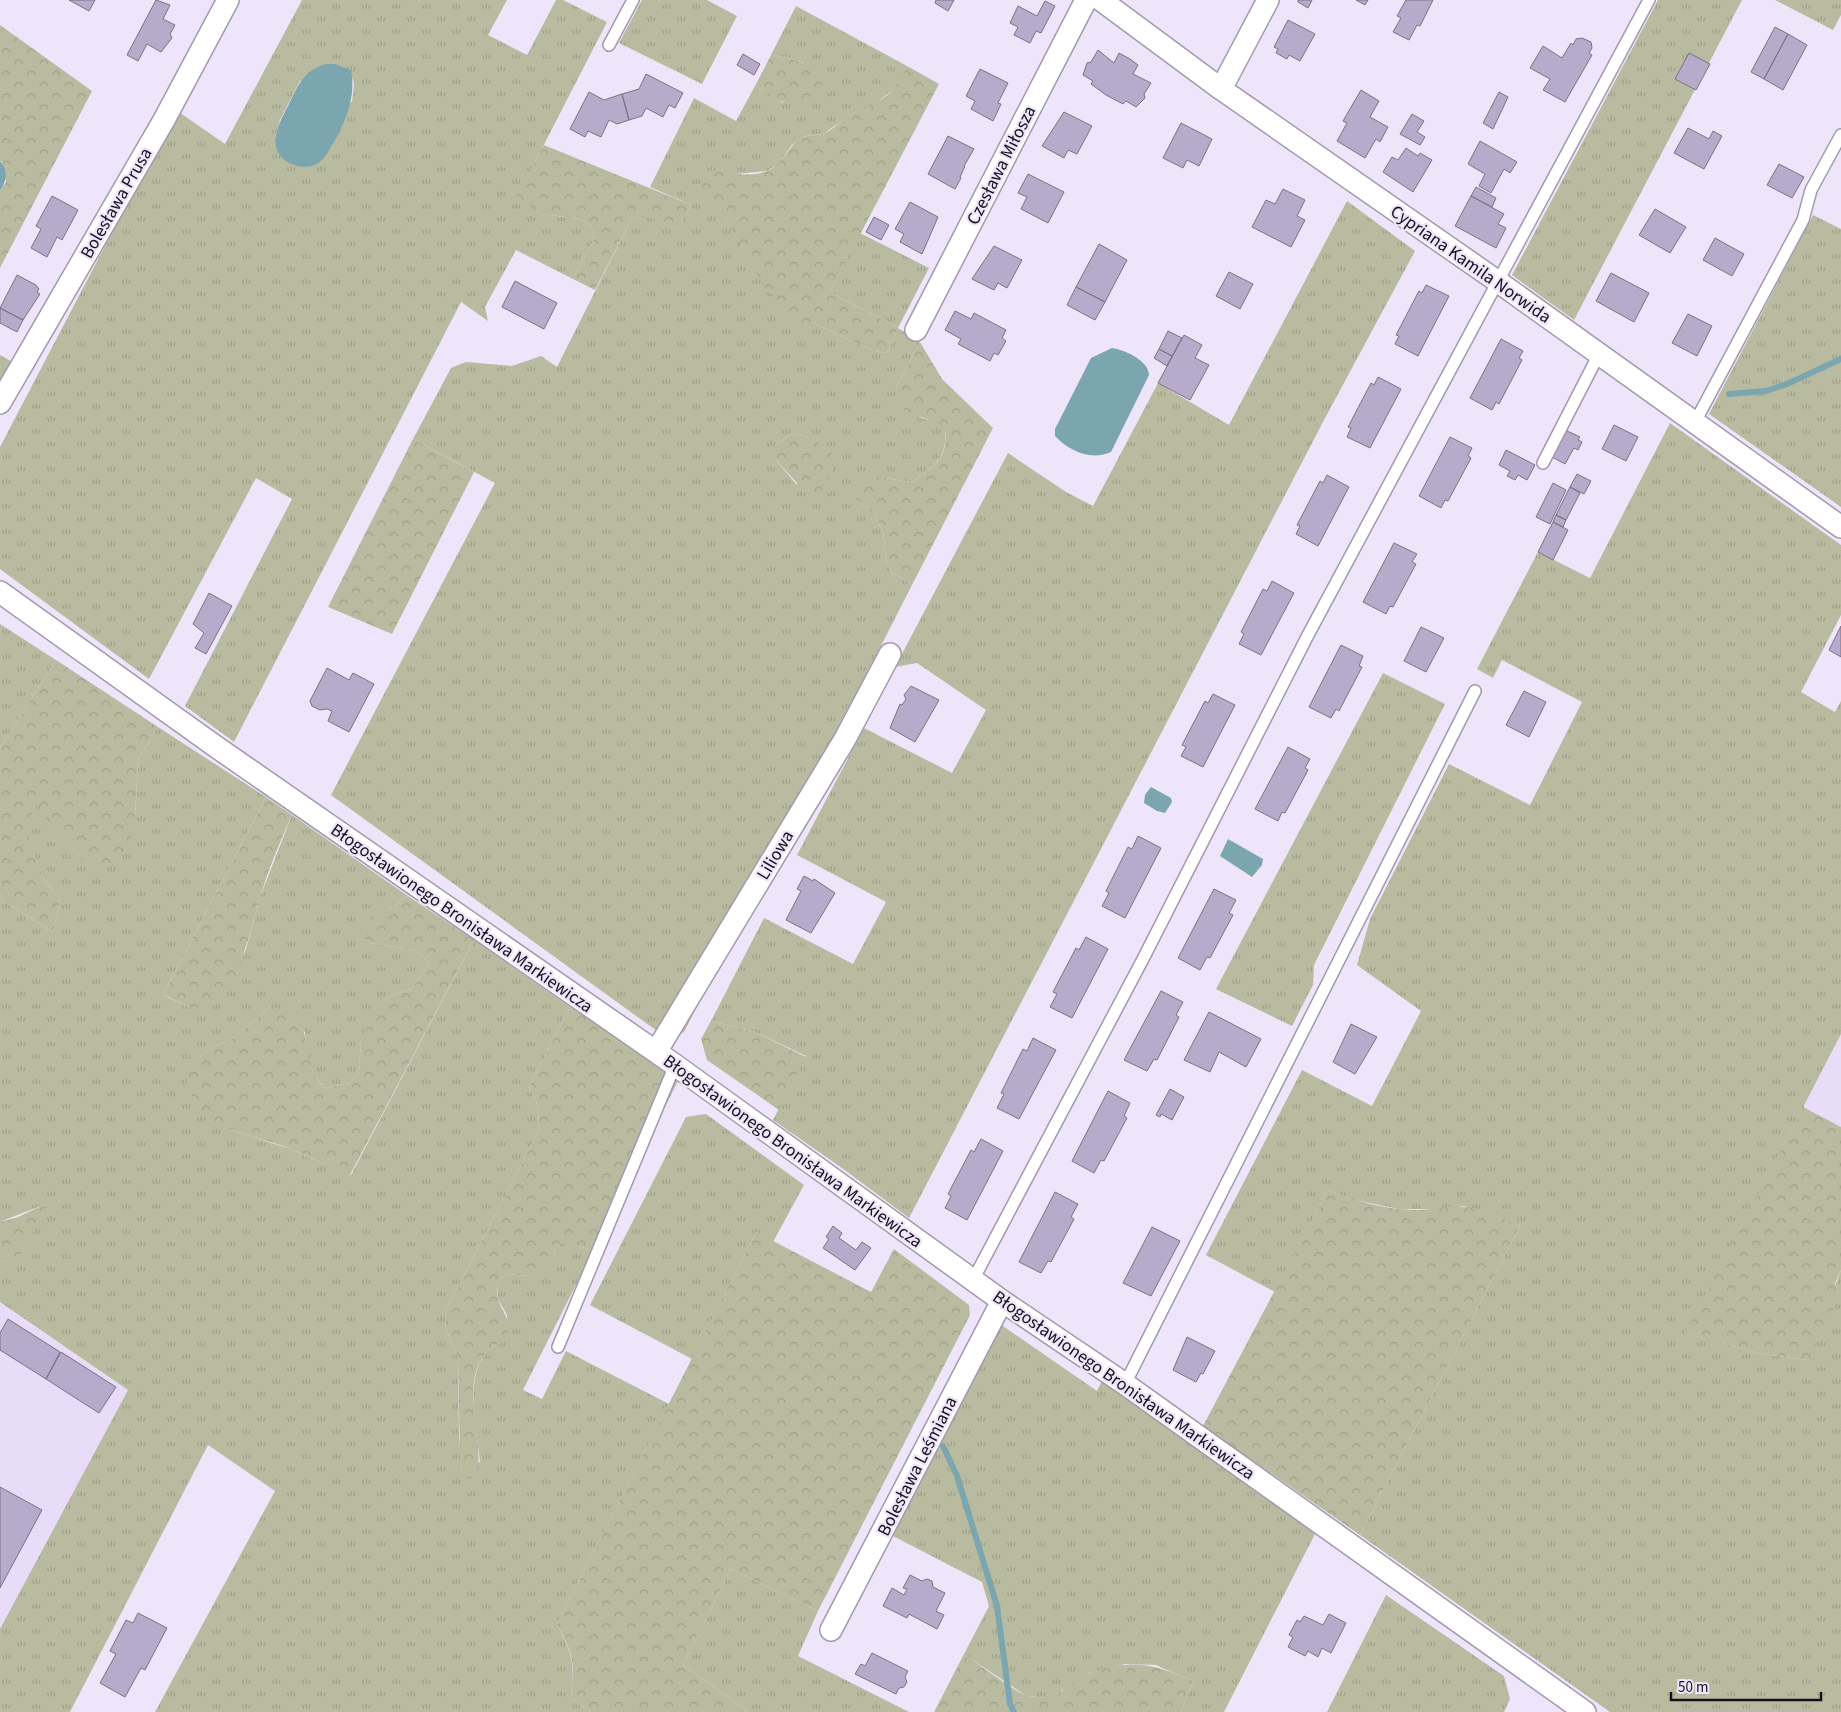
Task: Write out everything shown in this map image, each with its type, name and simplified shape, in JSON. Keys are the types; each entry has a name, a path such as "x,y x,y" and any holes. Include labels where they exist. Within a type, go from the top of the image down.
{"street":[{"name":"Bolesława Prusa","path":"0,403 159,128 228,0"},
{"name":"Czesława Miłosza","path":"916,330 1086,0"},
{"name":"Cypriana Kamila Norwida","path":"1101,0 1220,89 1497,281 1694,424 1841,527"},
{"path":"1220,89 1268,0"},
{"name":"Błogosławionego Bronisława Markiewicza","path":"0,592 215,746 675,1065 1002,1302 1125,1384 1585,1712"},
{"name":"Liliowa","path":"656,1052 845,739 890,654"},
{"name":"Bolesława Leśmiana","path":"831,1630 1002,1302"}],"lane":[{"path":"609,45 633,0"},
{"path":"973,1280 1143,959 1308,635 1649,0"},
{"path":"1694,424 1803,220 1812,190 1841,135"},
{"path":"1543,463 1599,354"},
{"path":"1125,1384 1475,691"},
{"path":"558,1347 675,1065"}],"shaded area":[{"path":"335,64 351,70 352,89 346,116 334,142 324,158 318,163 305,167 289,163 277,151 275,143 278,127 303,79 319,66"},
{"path":"0,161 3,164 6,176 0,191"},
{"path":"1112,348 1129,353 1140,360 1148,370 1149,375 1111,452 1103,455 1088,455 1067,446 1055,436 1055,429 1091,358"},
{"path":"1151,787 1171,798 1172,802 1165,813 1157,811 1144,803 1145,795"},
{"path":"1228,839 1263,859 1262,865 1252,877 1220,856"},
{"path":"1841,1034 1841,1127 1803,1107"},
{"path":"0,1302 128,1390 0,1629"}],"green space":[{"path":"302,0 507,0 488,35 527,55 556,0 563,0 607,22 517,197 541,214 580,219 591,225 594,239 573,279 516,250 485,307 488,321 461,302 234,742 185,706 292,499 256,478 149,679 0,569 0,447 176,110 225,144","holes":["350,70 354,84 352,102 275,138 280,120 300,81"]},
{"path":"642,0 707,0 737,16 702,84 619,43"},
{"path":"1658,0 1742,0 1574,320 1512,275"},
{"path":"1775,0 1841,0 1841,15 1833,30"},
{"path":"796,6 907,66 899,85 873,105 853,113 823,134 805,136 792,145 778,164 767,171 736,174 717,208 766,286 800,317 873,351 887,353 898,328 920,342 896,388 921,418 936,422 945,430 945,440 944,448 938,461 912,482 884,478 854,498 874,514 883,532 887,566 893,573 912,585 684,1032 668,1039 331,795 495,483 413,439 451,368 466,362 512,366 541,356 557,367 632,218 647,216 678,230 691,205 650,187 694,98 736,121 755,86 783,103 804,63 771,55","holes":["792,434 810,437 797,485 775,459 776,444"]},
{"path":"0,25 92,91 0,268 0,191 6,182 2,162 0,161"},
{"path":"771,55 801,62 814,71 823,84 817,94 797,101 785,102 773,98 755,86"},
{"path":"907,66 939,84 830,292 898,328 887,353 873,351 814,323 783,319 782,304 767,290 755,272 726,220 698,192 710,170 746,175 767,171 777,165 800,139 805,136 826,133 848,116 883,98 895,87"},
{"path":"544,145 691,205 678,230 647,217 632,218 595,290 573,279 594,239 591,225 580,219 541,214 516,197"},
{"path":"1347,201 1415,251 1324,420 909,1218 773,1120 806,1056 755,1032 711,1021 764,918 853,964 886,902 797,855 864,728 952,773 986,710 917,663 895,667 1008,453 1066,492 1093,506 1158,383 1229,425"},
{"path":"1813,215 1841,229 1841,507 1709,414"},
{"path":"860,233 929,268 898,328 830,292"},
{"path":"920,342 942,379 993,428 912,585 893,573 887,566 883,532 874,514 854,498 866,479 884,478 912,482 933,467 942,455 946,440 945,430 899,406 896,388"},
{"path":"0,355 23,368 0,411"},
{"path":"1670,423 1841,545 1841,615 1801,692 1835,712 1841,701 1841,1034 1686,1333 1762,1354 1808,1360 1841,1270 1841,1712 1610,1712 1360,1535 1520,1226 1464,1206 1444,1209 1399,1209 1355,1200 1328,1190 1275,1292 1206,1255 1302,1070 1372,1106 1421,1011 1357,965 1370,919 1449,764 1530,805 1582,702 1502,660 1493,678 1477,669 1538,552 1590,578"},
{"path":"792,434 810,437 832,454 833,469 820,495 806,493 775,459 769,456 776,444"},
{"path":"413,439 474,472 392,634 328,607"},
{"path":"0,624 56,660 0,748"},
{"path":"56,660 158,727 138,760 135,818 128,850 114,863 95,864 80,858 38,804 25,825 43,878 60,900 53,932 3,901 0,894 0,748"},
{"path":"1383,673 1445,704 1314,965 1313,985 1292,1026 1216,989"},
{"path":"158,727 266,797 163,995 189,1007 224,994 246,949 260,897 292,815 408,896 389,909 369,943 415,950 429,963 413,988 386,998 361,1042 359,1072 350,1083 324,1088 309,1062 305,1032 271,1006 231,1040 212,1047 200,1057 232,1130 290,1149 351,1175 474,940 570,1007 529,1087 538,1106 539,1130 445,1312 446,1329 458,1358 459,1436 462,1472 480,1462 475,1420 474,1389 480,1362 489,1350 507,1338 507,1315 498,1299 498,1281 506,1274 529,1276 554,1260 555,1249 560,1244 573,1244 593,1251 523,1390 542,1399 566,1351 669,1404 557,1624 572,1660 571,1698 591,1712 155,1712 275,1491 208,1445 70,1712 0,1712 0,1629 128,1390 0,1302 0,1261 17,1262 48,1203 0,1222 0,894 3,901 53,932 60,900 43,878 24,825 38,803 80,858 135,818 138,760"},
{"path":"266,797 292,815 267,877 242,957 229,987 222,998 207,1009 194,1008 163,995"},
{"path":"408,896 474,940 350,1175 290,1149 226,1127 201,1109 192,1096 186,1078 200,1057 212,1047 231,1040 271,1006 299,1015 313,1070 324,1088 350,1083 359,1072 361,1042 373,1015 386,998 413,988 429,963 415,950 369,943 358,933 364,920 389,909"},
{"path":"570,1007 679,1079 593,1251 573,1244 560,1244 555,1249 554,1260 548,1271 529,1276 506,1274 498,1281 498,1298 508,1325 507,1338 488,1351 479,1363 473,1394 479,1462 477,1477 468,1479 462,1472 460,1458 458,1358 446,1329 445,1312 539,1130 538,1106 529,1087"},
{"path":"711,1021 755,1032 806,1057 779,1110 707,1060 701,1039"},
{"path":"1803,1107 1841,1127 1841,1270 1835,1283 1838,1300 1808,1360 1762,1354 1685,1333"},
{"path":"706,1114 804,1185 773,1242 756,1232 692,1359 590,1305 686,1117"},
{"path":"1328,1190 1383,1207 1405,1210 1452,1207 1478,1209 1520,1226 1360,1535 1203,1426"},
{"path":"49,1202 17,1263 0,1261 0,1222 18,1217"},
{"path":"756,1232 871,1292 894,1249 969,1305 970,1315 818,1611 731,1569 683,1665 748,1712 591,1712 571,1698 572,1660 567,1644 557,1624"},
{"path":"1000,1324 1097,1391 1102,1381 1316,1532 1224,1712 1181,1712 1193,1681 1156,1665 1125,1664 1089,1673 1050,1698 1026,1696 964,1654 989,1606 982,1582 891,1535"},
{"path":"731,1569 818,1611 798,1656 909,1712 748,1712 683,1665"},
{"path":"1386,1595 1504,1676 1510,1699 1504,1712 1327,1712"},
{"path":"964,1654 1028,1696 1039,1697 1056,1694 1090,1673 1104,1668 1130,1664 1167,1670 1193,1681 1181,1712 934,1712"}],"building":[{"path":"69,0 95,0 89,11"},
{"path":"156,0 170,5 163,19 175,25 170,34 172,38 161,52 147,44 138,61 127,55"},
{"path":"936,0 954,0 948,11 935,3"},
{"path":"1298,0 1312,0 1308,8 1298,2"},
{"path":"1356,0 1368,0 1365,5"},
{"path":"1406,0 1433,0 1420,26 1417,25 1409,40 1393,32 1401,18 1397,16"},
{"path":"1045,1 1055,6 1041,33 1036,31 1030,43 1014,35 1018,27 1010,23 1018,6 1037,16"},
{"path":"1288,20 1315,34 1300,61 1289,55 1287,59 1276,53 1278,49 1274,47"},
{"path":"1775,27 1788,34 1764,79 1751,72"},
{"path":"1788,34 1807,45 1783,90 1764,79"},
{"path":"1582,38 1591,42 1592,48 1589,53 1592,55 1565,102 1543,90 1550,79 1530,68 1543,46 1562,58 1571,43 1573,45 1576,39"},
{"path":"1098,50 1114,63 1119,53 1130,59 1138,65 1133,74 1151,83 1144,94 1145,98 1136,107 1126,101 1123,104 1106,95 1091,84 1093,81 1083,75 1087,63 1091,62"},
{"path":"1689,53 1710,64 1696,90 1675,79"},
{"path":"743,54 760,64 754,75 737,65"},
{"path":"980,69 1008,83 998,103 1001,104 993,121 971,109 975,101 966,96"},
{"path":"646,74 683,93 675,108 669,105 663,117 646,108 642,116 629,120 622,94 639,89"},
{"path":"1361,90 1379,101 1370,117 1388,127 1380,142 1376,139 1365,158 1337,141 1347,123 1343,121"},
{"path":"589,92 604,100 622,94 629,120 617,124 609,120 601,137 588,131 585,137 570,129"},
{"path":"1499,92 1508,97 1493,129 1483,123"},
{"path":"1064,112 1092,126 1077,154 1068,150 1064,158 1042,146"},
{"path":"1412,114 1424,121 1417,132 1425,137 1420,145 1400,134"},
{"path":"1181,123 1212,139 1199,166 1187,160 1183,168 1163,158"},
{"path":"1688,128 1709,139 1713,131 1722,136 1704,169 1674,153"},
{"path":"948,136 974,149 964,166 961,178 955,189 928,174"},
{"path":"1480,141 1517,162 1510,173 1504,169 1491,193 1479,186 1485,174 1468,164"},
{"path":"1406,148 1418,156 1420,153 1432,160 1413,192 1383,172 1392,157 1398,160"},
{"path":"1779,164 1804,177 1792,198 1767,185"},
{"path":"1028,174 1064,192 1048,223 1021,209 1027,197 1018,193"},
{"path":"1476,187 1496,198 1492,207 1471,196"},
{"path":"1283,189 1305,200 1297,216 1305,220 1291,247 1252,227 1266,200 1275,204"},
{"path":"52,196 78,210 62,240 57,237 47,257 31,248 41,229 36,226"},
{"path":"1471,196 1504,214 1498,224 1506,228 1496,248 1455,226"},
{"path":"910,202 938,217 922,254 900,242 904,234 895,229"},
{"path":"1655,209 1686,227 1670,253 1639,235"},
{"path":"874,217 889,225 881,240 866,232"},
{"path":"1715,238 1744,254 1732,276 1703,260"},
{"path":"1099,244 1127,260 1105,302 1076,287"},
{"path":"994,246 1022,260 1007,288 998,283 994,290 972,279"},
{"path":"1229,272 1253,284 1240,309 1216,296"},
{"path":"1611,273 1649,293 1634,322 1596,301"},
{"path":"17,275 36,285 39,289 37,292 40,294 23,320 0,308"},
{"path":"515,281 557,303 544,329 502,307"},
{"path":"1426,285 1449,296 1418,356 1395,344 1399,336 1396,335 1419,291 1422,293"},
{"path":"1076,287 1105,302 1095,320 1067,305"},
{"path":"0,308 23,320 17,332 0,323"},
{"path":"955,311 971,319 974,313 1006,330 1002,338 1006,341 998,355 994,353 990,361 958,344 961,339 945,330"},
{"path":"1688,314 1712,326 1697,356 1672,343"},
{"path":"1168,331 1182,338 1172,356 1159,349"},
{"path":"1184,335 1202,345 1195,358 1209,365 1190,400 1158,383"},
{"path":"1501,339 1523,351 1519,358 1522,360 1499,404 1496,402 1492,410 1470,398"},
{"path":"1159,349 1172,356 1167,366 1154,358"},
{"path":"1378,377 1401,389 1370,448 1347,437 1351,428 1348,427 1371,383 1374,385"},
{"path":"1614,425 1638,437 1626,461 1602,449"},
{"path":"1565,430 1580,437 1578,440 1582,442 1578,450 1574,448 1565,464 1552,457"},
{"path":"1450,437 1472,448 1468,456 1471,458 1448,501 1445,500 1441,508 1419,496"},
{"path":"1506,450 1535,465 1527,480 1518,475 1515,480 1507,476 1510,471 1499,465"},
{"path":"1577,474 1591,481 1584,494 1570,487"},
{"path":"1327,475 1349,487 1318,546 1296,534 1300,526 1297,525 1320,481 1323,483"},
{"path":"1553,483 1566,490 1550,524 1536,517"},
{"path":"1570,487 1580,493 1566,520 1556,515"},
{"path":"1556,515 1566,520 1563,527 1553,522"},
{"path":"1553,522 1568,530 1553,560 1538,552"},
{"path":"1394,543 1417,554 1412,562 1416,564 1393,607 1390,606 1386,614 1363,602"},
{"path":"1272,581 1294,593 1261,655 1239,644 1244,634 1241,632 1263,589 1267,591"},
{"path":"209,593 232,606 206,654 195,648 204,633 193,624"},
{"path":"1841,626 1841,657 1829,650"},
{"path":"1421,627 1444,638 1426,672 1404,661"},
{"path":"1341,645 1363,656 1359,666 1362,667 1339,711 1336,709 1331,718 1309,707"},
{"path":"327,668 349,680 353,673 374,684 349,732 328,721 332,711 327,709 320,710 312,706 310,701"},
{"path":"911,686 939,700 915,742 890,728 900,704 902,705 906,699 904,695"},
{"path":"1524,691 1546,702 1529,737 1506,725"},
{"path":"1213,694 1235,705 1203,767 1181,756 1186,747 1182,745 1205,701 1208,703"},
{"path":"1288,747 1310,759 1305,768 1308,770 1285,813 1282,812 1278,821 1255,809"},
{"path":"1138,836 1161,848 1125,918 1102,906 1109,893 1106,891 1128,847 1132,849"},
{"path":"804,876 813,881 814,879 835,893 811,933 786,920 801,891 797,889"},
{"path":"1214,889 1236,900 1229,913 1233,915 1210,958 1207,957 1200,970 1178,958"},
{"path":"1086,937 1108,949 1072,1018 1050,1007 1057,994 1053,992 1076,948 1079,950"},
{"path":"1161,991 1183,1002 1176,1015 1179,1017 1157,1060 1154,1059 1147,1071 1124,1060"},
{"path":"1209,1012 1261,1039 1246,1067 1219,1052 1210,1072 1184,1060"},
{"path":"1351,1024 1377,1037 1355,1074 1333,1062"},
{"path":"1033,1038 1056,1050 1019,1119 997,1108 1004,1094 1001,1093 1023,1049 1027,1051"},
{"path":"1170,1089 1184,1097 1172,1120 1161,1114 1160,1117 1156,1115"},
{"path":"1108,1091 1130,1103 1124,1116 1127,1118 1104,1161 1101,1160 1094,1173 1072,1161"},
{"path":"981,1139 1003,1151 967,1220 945,1208 951,1196 948,1194 971,1150 974,1152"},
{"path":"1055,1192 1078,1204 1071,1217 1074,1219 1051,1262 1048,1261 1041,1273 1019,1262"},
{"path":"833,1226 842,1233 839,1238 856,1250 862,1242 871,1248 855,1270 823,1248 829,1239 826,1237"},
{"path":"1152,1227 1180,1241 1151,1296 1123,1283"},
{"path":"8,1319 60,1352 46,1379 0,1350 0,1333"},
{"path":"1187,1337 1215,1351 1203,1374 1201,1373 1196,1382 1173,1370"},
{"path":"61,1352 116,1387 99,1413 46,1379"},
{"path":"0,1487 42,1510 0,1588"},
{"path":"910,1575 922,1581 927,1579 932,1581 933,1587 945,1593 936,1611 944,1615 937,1629 909,1614 907,1618 883,1606 892,1588 904,1595 907,1589 903,1588"},
{"path":"138,1613 167,1628 145,1670 141,1668 125,1697 100,1683 116,1654 110,1651 126,1620 133,1623"},
{"path":"1329,1614 1346,1623 1331,1653 1322,1648 1318,1657 1308,1651 1305,1656 1288,1647 1293,1637 1289,1635 1297,1620 1300,1622 1304,1616 1323,1625"},
{"path":"872,1653 908,1671 905,1677 907,1682 904,1687 899,1688 896,1694 855,1674 861,1664 865,1666"}],"waterway":[{"path":"1729,394 1766,391 1787,384 1841,359"},
{"path":"943,1446 957,1476 997,1606 1010,1704 1014,1712"}]}
